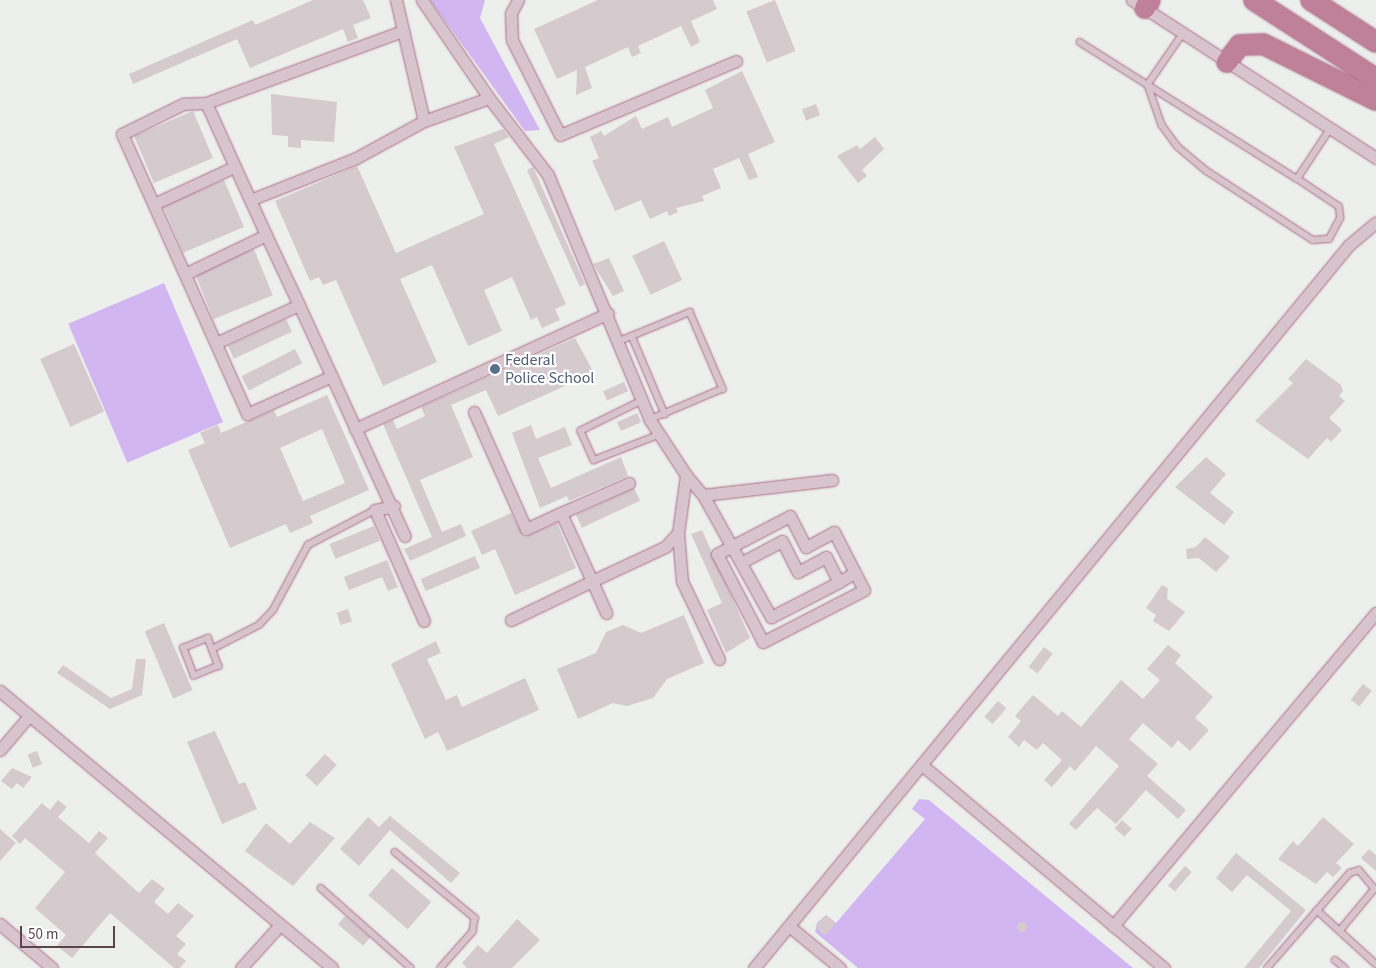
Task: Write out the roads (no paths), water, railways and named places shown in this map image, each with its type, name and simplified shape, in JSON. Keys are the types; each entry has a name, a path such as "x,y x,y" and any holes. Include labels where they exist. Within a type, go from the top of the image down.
{"highway":[{"path":"1254,0 1376,78"},
{"path":"1312,0 1376,42"},
{"path":"1227,62 1240,45 1263,44 1376,100"}],"street":[{"path":"396,0 424,121"},
{"path":"422,0 489,98 548,175 608,313 616,343 650,420 658,435 703,495 734,546 771,617 854,573"},
{"path":"518,0 511,13 512,40 560,135 736,61"},
{"path":"1142,3 1183,34 1376,158"},
{"path":"332,376 248,414 122,134 183,104 206,104 403,31"},
{"path":"250,200 356,158 424,121 489,98"},
{"path":"206,104 355,429 394,506 405,536"},
{"path":"154,204 234,167"},
{"path":"754,968 1349,245 1376,222"},
{"path":"185,274 266,235"},
{"path":"216,343 299,305"},
{"path":"355,429 608,313"},
{"path":"474,412 526,529 629,483"},
{"path":"686,474 678,533 682,581 718,659"},
{"path":"703,495 832,480"},
{"path":"394,506 375,510 424,622"},
{"path":"561,513 606,613"},
{"path":"790,516 806,547 834,532 864,590 763,642 717,554 734,546 790,516"},
{"path":"511,620 665,547 678,533"},
{"path":"742,562 782,541 798,572 826,557 839,582"},
{"path":"1113,926 1376,613"},
{"path":"0,691 332,968"},
{"path":"0,750 29,716"},
{"path":"922,765 1164,968"},
{"path":"0,924 52,968"},
{"path":"241,968 280,925"},
{"path":"789,926 840,968"}],"lane":[{"path":"1148,86 1183,34"},
{"path":"1080,42 1339,207 1340,218 1329,239 1313,240 1177,146 1162,125 1148,86"},
{"path":"1297,179 1330,128"},
{"path":"616,343 690,312 709,355 723,389 650,420"},
{"path":"632,336 665,414"},
{"path":"642,401 581,431 594,460 658,435"},
{"path":"212,649 259,625 273,610 308,545 375,510"},
{"path":"208,638 212,649 219,666 194,676 183,648 208,638"},
{"path":"395,852 475,918 473,932 441,968"},
{"path":"1267,968 1350,873 1362,872 1375,889 1341,930"},
{"path":"321,888 411,968"},
{"path":"1317,910 1376,964"},
{"path":"1335,960 1344,968"}],"place":[{"name":"Federal Police School","path":"495,369"}]}
